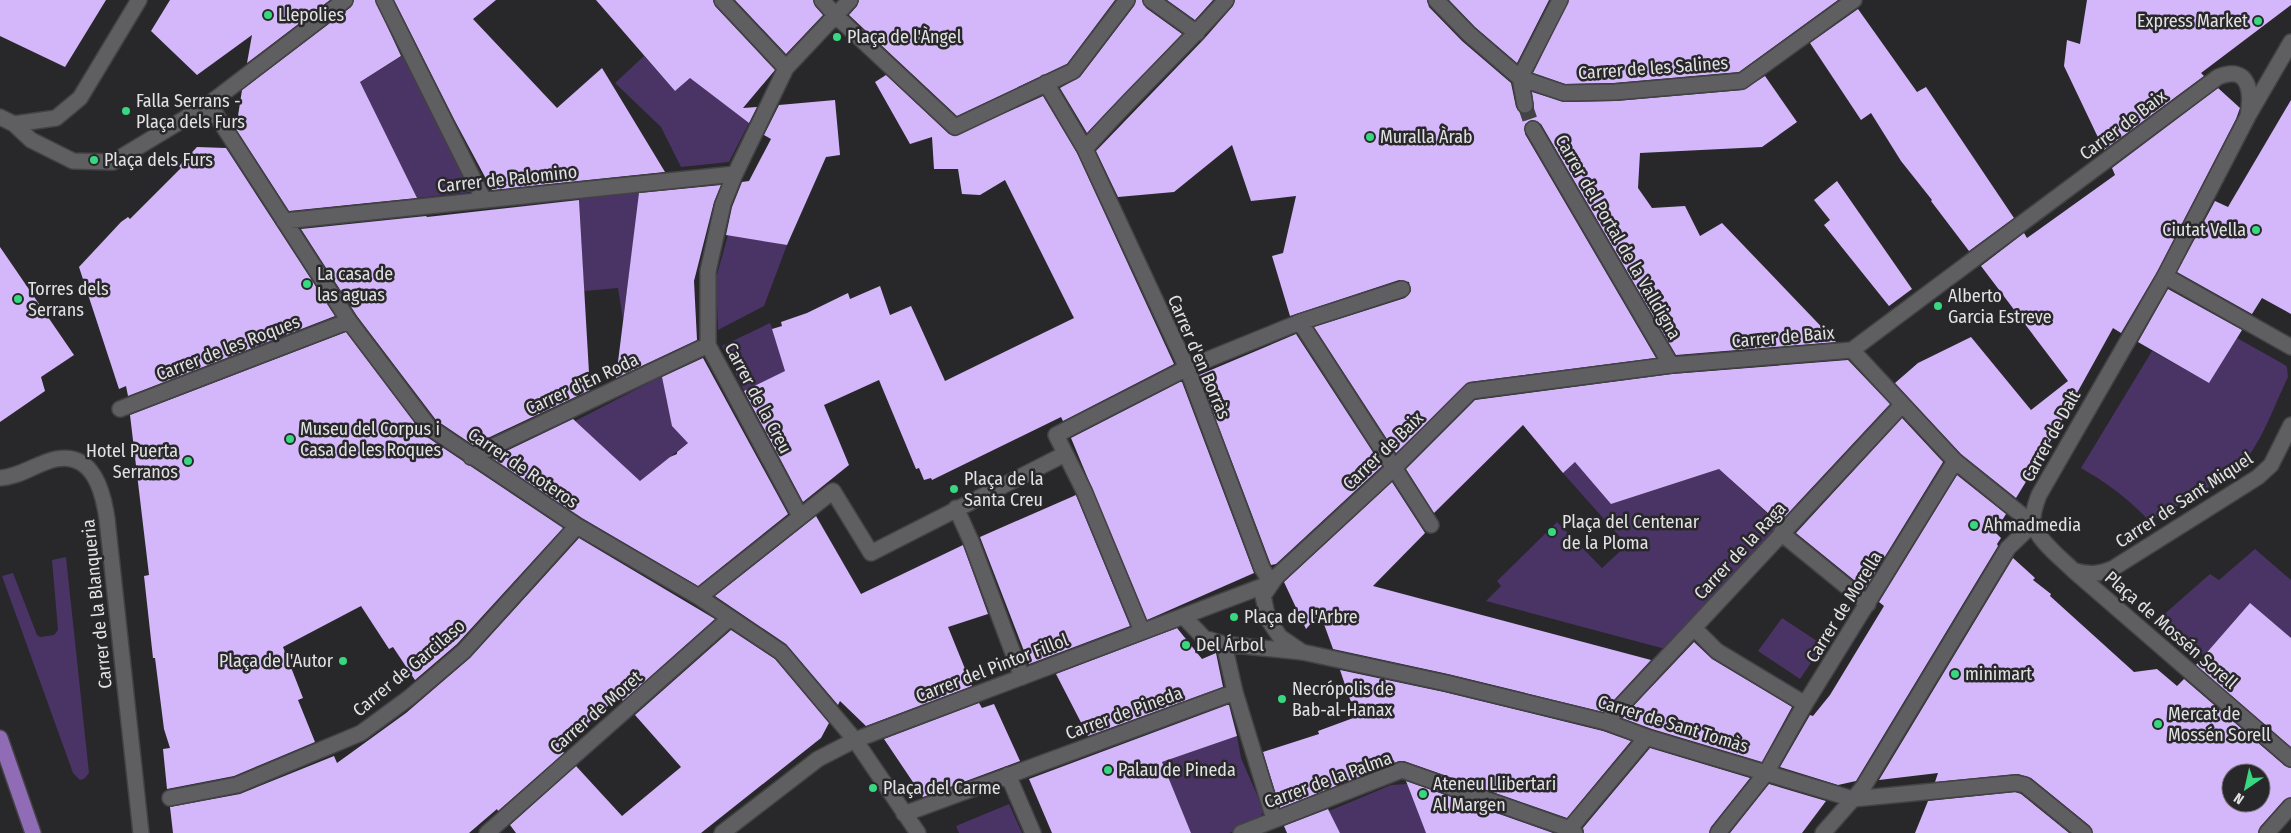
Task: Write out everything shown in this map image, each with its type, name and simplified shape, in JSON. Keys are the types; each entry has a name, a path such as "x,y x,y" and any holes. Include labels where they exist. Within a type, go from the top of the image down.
{"main road":[{"path":"0,738 32,833"}],"street":[{"path":"14,124 56,118 80,98 139,0"},
{"path":"0,117 14,124 31,140 74,161 113,162 209,104 345,0"},
{"path":"384,0 484,200"},
{"path":"722,0 786,68 850,0"},
{"path":"822,0 836,16 955,127 1072,71 1127,0"},
{"path":"1151,0 1197,33"},
{"path":"1085,149 1117,112 1197,33 1226,0"},
{"path":"1436,0 1469,34 1520,78"},
{"path":"1525,105 1520,78 1560,0"},
{"name":"Carrer de les Salines","path":"1520,78 1564,93 1615,92 1742,81 1854,0"},
{"name":"Carrer de Dalt","path":"2033,524 2034,509 2039,495 2166,276 2248,116 2291,42"},
{"name":"Carrer de la Creu","path":"786,68 735,174 723,204 708,271 708,345 805,512"},
{"name":"Carrer de Baix","path":"1271,583 1393,469 1471,391 1670,365 1852,350 2218,77 2228,73 2238,75 2247,83 2251,99 2248,116"},
{"name":"Carrer d'en Borràs","path":"1046,82 1085,149 1187,368 1262,568 1271,583"},
{"name":"Carrer de Roteros","path":"209,104 349,321 429,427 471,457 577,526 699,597 780,652 855,740"},
{"name":"Carrer del Portal de la Valldigna","path":"1533,129 1670,365"},
{"name":"Carrer de Palomino","path":"284,221 735,174"},
{"path":"2166,276 2291,348"},
{"path":"1271,583 1142,632 1084,491 1056,435 1187,368 1300,322 1402,289"},
{"name":"Carrer de les Roques","path":"120,409 349,321"},
{"path":"1300,322 1430,526"},
{"name":"Carrer d'En Roda","path":"471,457 708,345"},
{"name":"Plaça de Mossén Sorell","path":"1852,350 1955,461 2033,524 2045,542 2074,571 2291,759"},
{"name":"Carrer de la Raga","path":"1606,722 1902,405"},
{"name":"Carrer de Sant Miquel","path":"2074,571 2087,575 2112,570 2242,490 2271,465 2291,425"},
{"path":"699,597 833,491 871,553 1065,454"},
{"name":"Carrer de la Blanqueria","path":"0,478 20,474 54,459 69,458 86,466 98,481 104,494 140,833"},
{"name":"Carrer de Morella","path":"1718,833 1766,773 1805,704 1955,461"},
{"path":"956,508 971,541 1022,677"},
{"path":"1823,833 1864,786 2008,548 2033,524"},
{"name":"Carrer de Garcilaso","path":"170,798 237,785 361,733 410,697 464,651 577,526"},
{"path":"1782,533 1868,604"},
{"path":"1271,583 1263,596 1268,619 1280,637 1302,652"},
{"path":"1184,617 1204,638 1224,644 1302,652"},
{"name":"Carrer de Moret","path":"487,833 730,618"},
{"path":"1694,628 1717,651 1805,704"},
{"name":"Carrer del Pintor Fillol","path":"722,833 818,759 855,740 1142,632"},
{"path":"1224,644 1235,692 1274,819"},
{"name":"Carrer de Sant Tomàs","path":"1302,652 1446,683 1606,722 1646,738 1853,799 2016,783 2032,789 2084,833"},
{"name":"Carrer de Pineda","path":"1008,775 1235,692"},
{"path":"1570,832 1646,738"},
{"path":"855,740 918,833"},
{"name":"Carrer de la Palma","path":"1241,833 1402,770 1570,832"},
{"path":"904,814 1008,775 1033,833"},
{"path":"2268,833 2291,806"}],"shaded area":[{"path":"402,56 473,188 471,192 417,198 359,83"},
{"path":"644,56 675,91 690,78 749,123 729,162 681,167 661,127 615,83"},
{"path":"640,192 623,320 618,288 584,291 579,196"},
{"path":"728,235 787,245 764,306 718,330 716,278"},
{"path":"770,323 788,370 744,391 722,346"},
{"path":"2237,338 2287,367 2288,377 2266,426 2253,450 2236,471 2150,522 2117,492 2081,468 2152,351 2209,383"},
{"path":"662,376 667,402 690,441 640,481 575,421"},
{"path":"1610,460 1611,504 1719,469 1771,517 1792,497 1800,507 1669,650 1486,601 1501,586 1497,581 1557,522 1602,568 1627,545 1563,473 1574,463"},
{"path":"2255,549 2291,580 2291,646 2250,603 2204,656 2161,617 2210,574 2219,580"},
{"path":"66,557 89,773 84,779 80,780 73,773 2,576 13,573 37,635 40,637 54,635 58,630 52,560"},
{"path":"1782,618 1823,645 1800,679 1758,651"},
{"path":"1237,736 1241,758 1264,811 1257,822 1229,833 1191,833 1162,762"},
{"path":"1407,784 1426,833 1340,833 1329,811 1391,785"},
{"path":"1009,804 1022,833 959,833 956,826"}],"building":[{"path":"0,0 106,0 65,67 0,36"},
{"path":"170,0 330,0 247,63 252,35 197,75 151,31"},
{"path":"354,0 375,0 401,56 360,82 417,198 289,211 236,129 242,90 351,7"},
{"path":"394,0 496,0 473,19 557,108 602,68 665,172 492,190"},
{"path":"596,0 713,0 715,6 775,70 743,108 757,107 749,123 690,78 675,91"},
{"path":"735,0 813,0 815,6 823,15 786,54"},
{"path":"859,0 1115,0 1067,64 957,116 849,15 857,6"},
{"path":"1136,0 1142,0 1146,8 1182,34 1087,133 1060,88 1080,77 1134,6"},
{"path":"1167,0 1213,0 1195,20"},
{"path":"1235,0 1427,0 1429,7 1462,41 1511,83 1516,107 1522,114 1531,112 1534,109 1532,92 1564,102 1616,101 1743,90 1765,76 1797,122 1762,147 1640,153 1638,188 1652,208 1685,206 1700,236 1722,223 1836,342 1676,355 1541,124 1532,120 1525,125 1525,134 1656,358 1469,382 1396,453 1314,327 1405,298 1411,291 1409,282 1399,280 1290,316 1272,256 1283,253 1296,196 1251,201 1232,145 1174,192 1118,197 1096,151 1204,39 1233,6"},
{"path":"1449,0 1549,0 1517,63 1475,27"},
{"path":"1569,0 1838,0 1739,72 1614,83 1565,84 1533,73"},
{"path":"2087,0 2291,0 2291,5 2201,73 2204,76 2104,150 2064,66 2067,40 2080,44"},
{"path":"1858,9 1917,92 1926,87 2014,218 1969,251 1901,161 1871,113 1861,120 1810,43"},
{"path":"886,75 949,134 954,136 1043,96 1077,153 1174,364 1063,421 1061,417 932,480 931,478 924,480 919,468 916,469 879,380 824,405 849,465 803,502 744,391 785,371 772,329 782,326 781,322 807,313 848,293 850,299 880,286 890,315 911,306 945,381 1074,318 1005,180 980,195 962,194 958,169 934,169 932,137 910,144 875,82"},
{"path":"2218,88 2240,108 2236,119 2157,272 2121,333 2113,328 2046,449 2016,498 1961,454 1895,383 1918,363 1971,337 2031,410 2068,381 1981,266 2024,233 2027,238 2115,175 2112,168"},
{"path":"835,100 840,155 826,157 787,245 726,235 732,207 742,182 749,181 771,139 764,135 779,105"},
{"path":"2291,100 2291,314 2262,298 2252,314 2177,272 2215,201 2228,207"},
{"path":"197,147 226,148 335,316 128,396 126,386 119,389 79,267 121,222 128,217 130,219 181,168 179,166"},
{"path":"1837,181 1912,289 1889,306 1824,225 1830,220 1814,200"},
{"path":"721,185 714,202 694,281 697,340 616,378 639,193"},
{"path":"579,200 590,390 473,445 436,420 357,316 301,229 427,217"},
{"name":"Torres dels Serrans","path":"0,247 74,355 41,377 45,391 0,422"},
{"path":"2168,289 2242,330 2209,383 2138,342"},
{"path":"346,332 424,435 563,528 457,644 415,680 393,647 389,649 361,606 283,647 303,698 298,700 315,742 234,776 167,789 163,749 170,748 164,729 155,658 153,658 144,576 149,575 130,415"},
{"path":"1296,334 1382,466 1276,564 1271,565 1199,375"},
{"path":"703,358 788,514 698,586 582,518 492,458 573,419 640,481 670,457 677,454 688,443 672,426 662,377"},
{"path":"1848,360 1890,404 1779,523 1719,469 1611,504 1575,462 1563,473 1523,425 1434,513 1406,469 1475,400 1672,374"},
{"path":"1182,382 1254,573 1147,620 1071,438"},
{"path":"1902,418 1943,462 1865,589 1796,533"},
{"path":"1957,475 2006,514 1995,532 2001,538 1997,544 1998,546 1856,781 1838,785 1780,767 1810,715 1813,716 1830,695 1884,606 1879,602"},
{"path":"1392,482 1425,533 1373,586 1651,660 1603,712 1448,674 1333,649 1320,613 1306,629 1284,582"},
{"path":"1076,495 1130,626 1029,664 980,537"},
{"path":"816,516 861,594 963,545 988,614 948,627 972,686 866,726 840,701 838,705 786,644 715,596"},
{"path":"579,538 715,619 623,701 619,696 560,748 564,753 498,811 497,809 469,833 173,833 170,807 240,794 334,756 337,763 406,713 470,658"},
{"path":"2013,558 2035,578 2033,580 2051,594 2050,596 2134,672 2157,669 2177,686 2184,679 2285,766 2291,768 2291,797 2284,800 2260,827 2258,833 2093,833 2090,826 2031,778 2018,774 1935,782 1938,773 1879,780"},
{"path":"2250,603 2291,638 2291,747 2196,665"},
{"path":"1177,628 1202,659 1216,653 1223,687 1088,736 1056,674"},
{"path":"731,630 775,659 829,723 821,738 701,833 516,833 510,825 576,766 622,816 681,767 635,715"},
{"path":"1694,642 1712,659 1792,707 1762,762 1622,718"},
{"path":"1340,670 1444,692 1603,731 1631,741 1567,818 1404,761 1399,761 1280,808 1263,752 1319,734 1318,731 1356,717"},
{"path":"979,703 982,708 994,704 1020,761 923,797 884,739"},
{"name":"Palau de Pineda","path":"1229,705 1237,736 1162,762 1191,833 1052,833 1029,779"},
{"path":"1650,748 1750,778 1711,827 1709,833 1584,833 1583,828"},
{"path":"1406,781 1553,833 1426,833"},
{"path":"1769,784 1826,801 1802,833 1730,833"},
{"path":"2015,792 2021,794 2069,833 1915,833 1928,801"},
{"path":"1328,809 1340,833 1287,833 1284,826"}],"tunnel":[{"path":"1525,105 1533,129"}],"place":[{"name":"Llepolies","path":"268,15"},
{"name":"Express Market","path":"2258,21"},
{"name":"Plaça de l'Àngel","path":"837,37"},
{"name":"Falla Serrans - Plaça dels Furs","path":"126,111"},
{"name":"Muralla Àrab","path":"1370,137"},
{"name":"Plaça dels Furs","path":"94,160"},
{"name":"Ciutat Vella","path":"2256,230"},
{"name":"La casa de las aguas","path":"307,284"},
{"name":"Torres dels Serrans","path":"18,299"},
{"name":"Alberto Garcia Estreve","path":"1938,306"},
{"name":"Museu del Corpus i Casa de les Roques","path":"290,439"},
{"name":"Hotel Puerta Serranos","path":"188,461"},
{"name":"Plaça de la Santa Creu","path":"954,489"},
{"name":"Ahmadmedia","path":"1974,525"},
{"name":"Plaça del Centenar de la Ploma","path":"1552,532"},
{"name":"Plaça de l'Arbre","path":"1234,617"},
{"name":"Del Árbol","path":"1186,645"},
{"name":"Plaça de l'Autor","path":"343,661"},
{"name":"minimart","path":"1955,674"},
{"name":"Necrópolis de Bab-al-Hanax","path":"1282,699"},
{"name":"Mercat de Mossén Sorell","path":"2158,724"},
{"name":"Palau de Pineda","path":"1108,770"},
{"name":"Plaça del Carme","path":"873,788"},
{"name":"Ateneu Llibertari Al Margen","path":"1423,794"}]}
